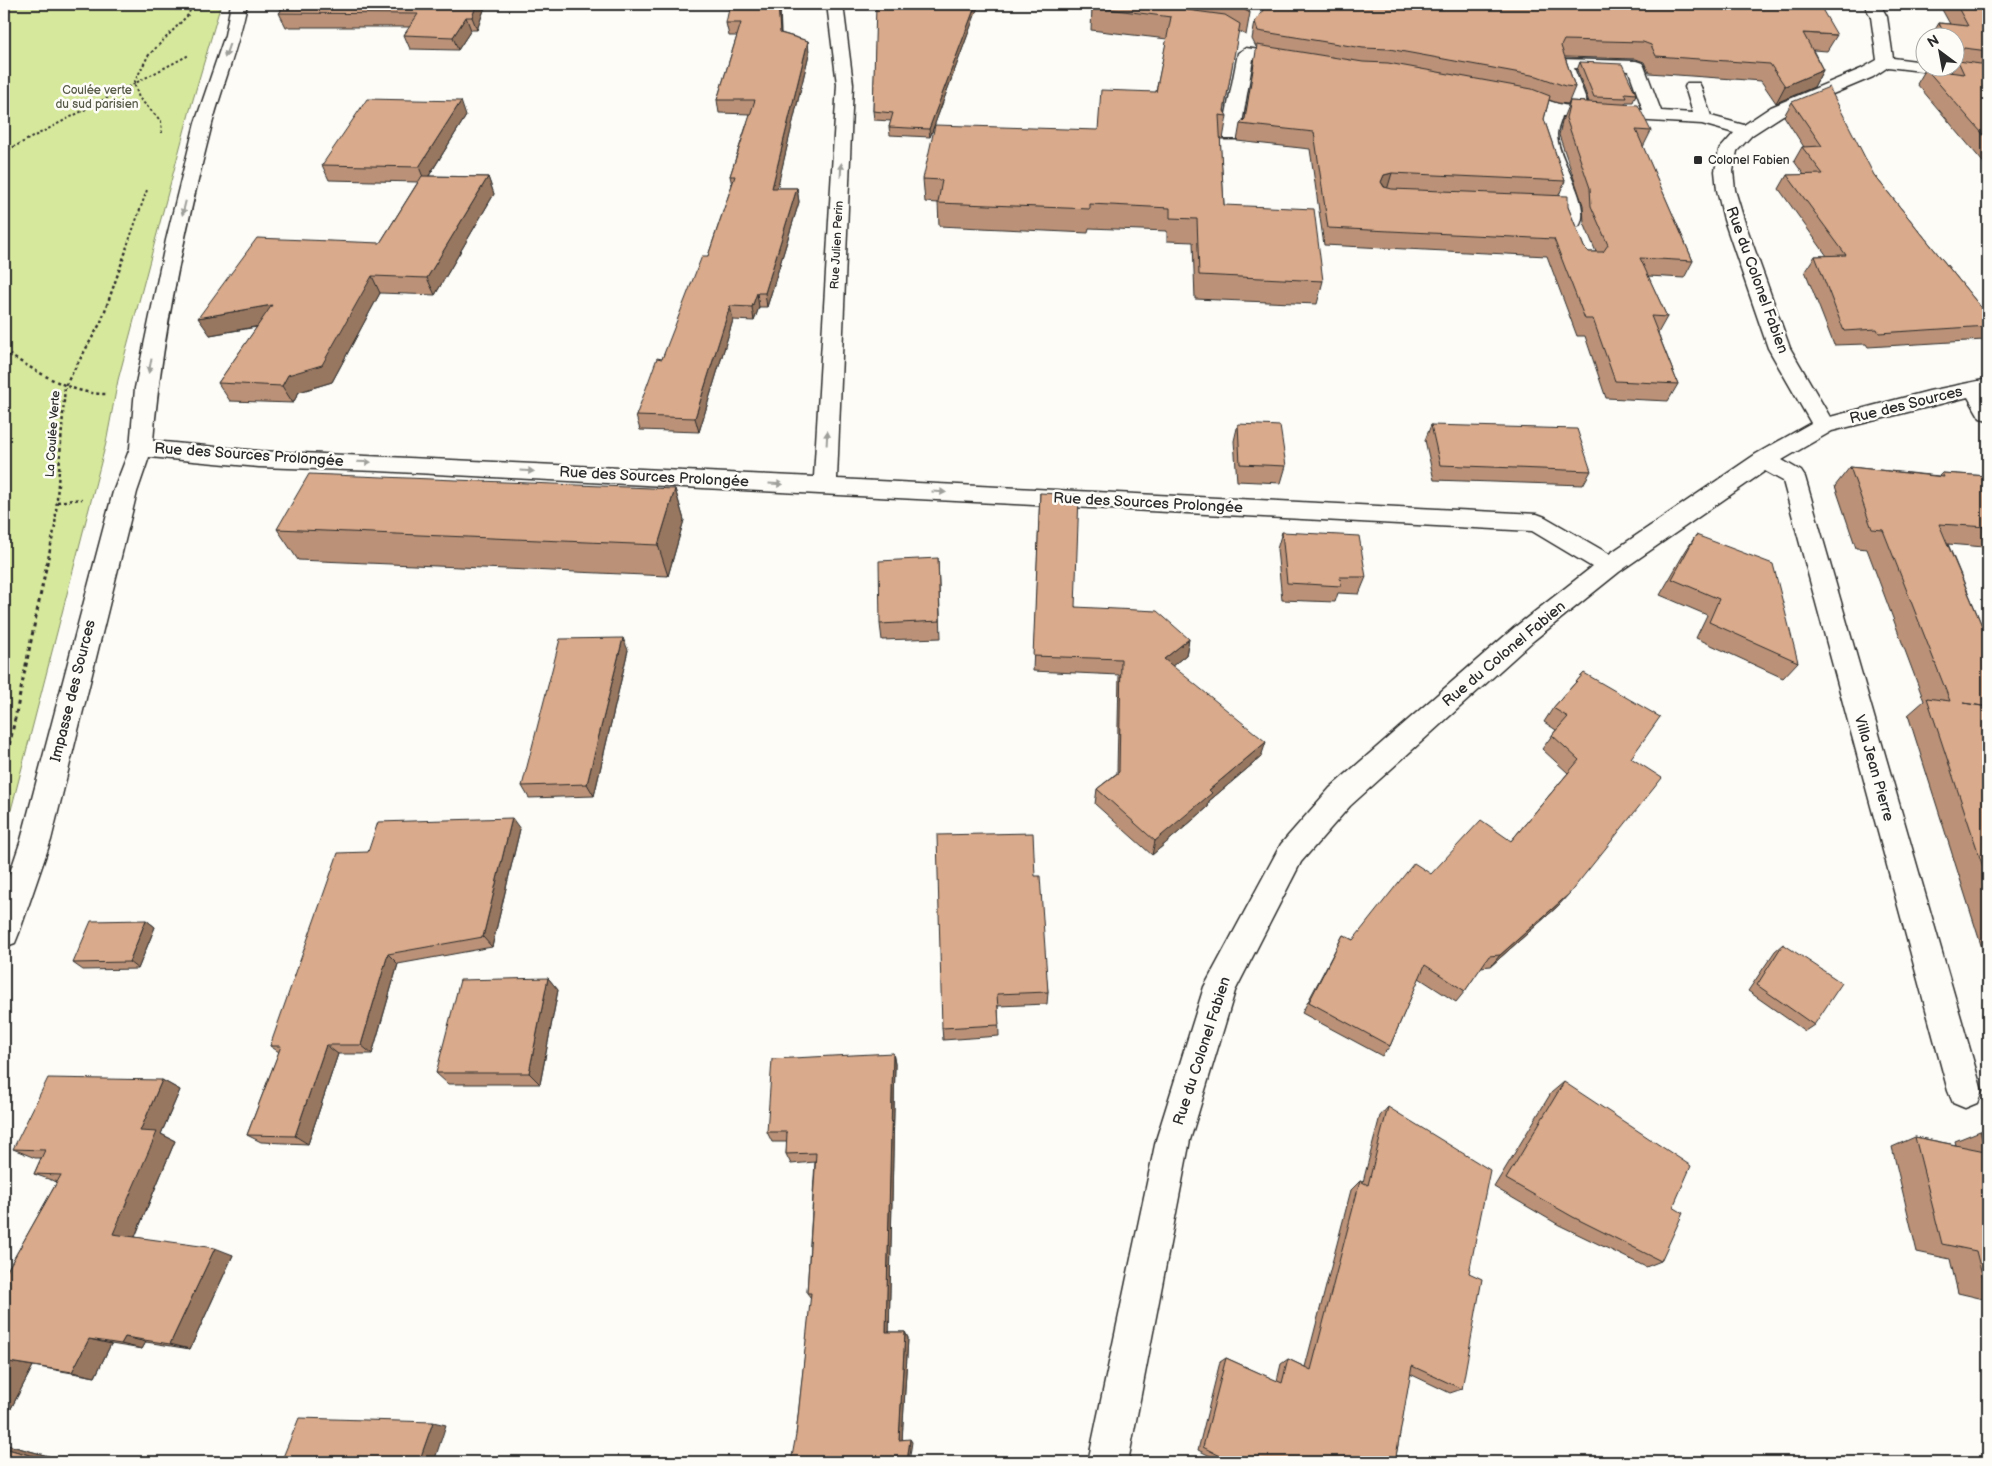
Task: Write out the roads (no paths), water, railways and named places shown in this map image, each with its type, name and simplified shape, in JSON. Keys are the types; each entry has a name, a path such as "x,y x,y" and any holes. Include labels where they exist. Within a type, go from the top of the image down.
{"street":[{"name":"Rue des Sources Prolongée","path":"239,4 229,47 204,123 176,240 146,388 141,448 259,459 1537,523 1610,566"},
{"name":"Rue Julien Perin","path":"824,486 845,84 835,4"},
{"path":"1872,4 1879,17 1885,62 1914,65"},
{"path":"1231,135 1243,47 1310,63"},
{"path":"1582,112 1564,62 1636,66 1653,114"},
{"name":"Rue du Colonel Fabien","path":"1108,1462 1173,1140 1220,988 1291,853 1340,797 1524,634 1610,566 1764,460 1824,426 1779,348 1726,190 1724,171 1728,150 1746,131 1777,111 1867,73 1885,62"},
{"path":"1964,71 1988,74"},
{"path":"1693,87 1704,119"},
{"path":"1501,95 1530,100 1555,110 1653,114 1704,119 1746,131"},
{"path":"1555,110 1548,135 1572,206 1572,222 1578,239"},
{"path":"1514,203 1572,206"},
{"path":"1981,387 1988,413"},
{"name":"Rue des Sources","path":"1824,426 1981,387"},
{"name":"Impasse des Sources","path":"4,933 36,840 125,492 141,448"},
{"name":"Villa Jean Pierre","path":"1764,460 1792,477 1965,1091"}],"place":[{"name":"Colonel Fabien","path":"1698,160"}],"park label":[{"name":"Coulée verte du sud parisien","path":"97,97"}]}
